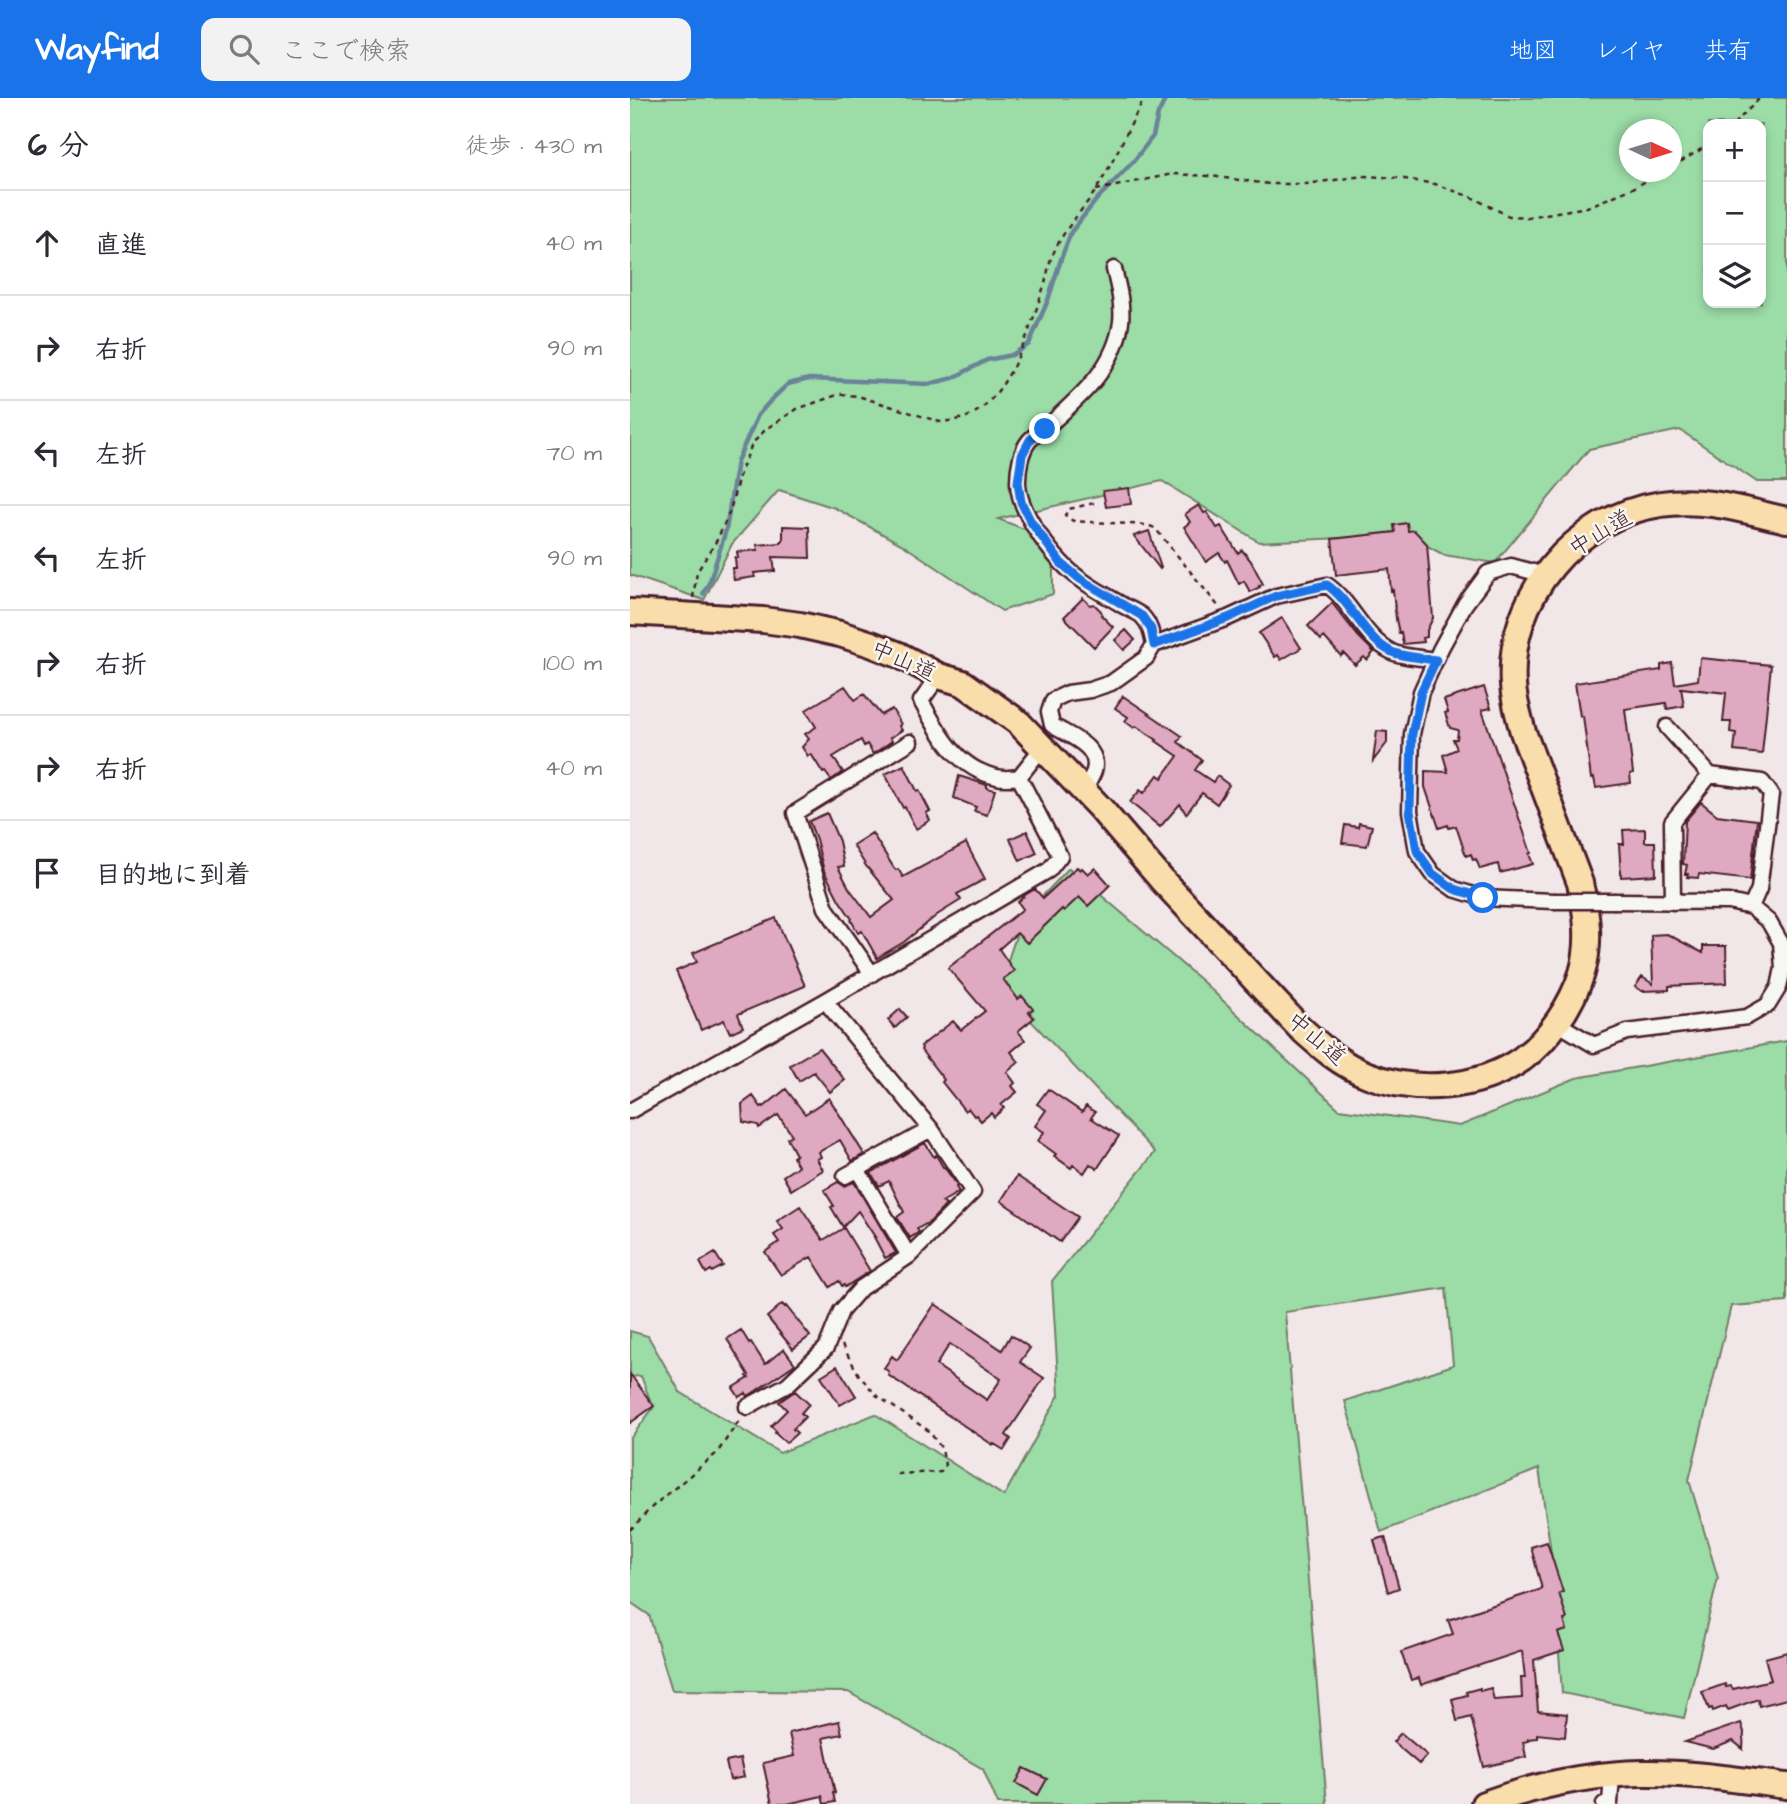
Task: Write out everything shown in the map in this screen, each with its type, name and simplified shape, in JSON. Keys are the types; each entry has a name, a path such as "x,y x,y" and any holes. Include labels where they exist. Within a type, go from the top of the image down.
{"highway":[{"name":"中山道","path":"630,612 800,625 840,634 898,655 939,676 963,682 1018,722 1101,809 1161,880 1298,1027 1332,1055 1368,1075 1407,1085 1459,1084 1478,1079 1522,1059 1557,1023 1582,973 1588,923 1586,907 1580,883 1523,732 1513,685 1513,662 1523,615 1545,575 1579,540 1602,525 1637,509 1661,504 1700,503 1722,505 1787,520"},
{"path":"1484,1804 1509,1795 1573,1780 1643,1773 1679,1774 1787,1786"}],"street":[{"path":"1114,269 1122,320 1114,351 1086,391 1030,440 1022,455 1018,482 1021,502 1031,522 1061,563 1080,579 1142,616 1151,629 1154,645"},
{"path":"1545,575 1511,566 1488,573 1465,604 1421,692 1412,734 1410,811 1417,851 1433,874 1454,889 1483,898 1729,902 1751,906 1769,922 1781,943 1783,968 1779,988 1768,1006 1747,1017 1627,1032 1594,1045 1557,1023"},
{"path":"1084,791 1094,770 1094,757 1085,744 1052,725 1049,712 1053,700 1068,693 1111,683 1146,658 1154,645 1228,618 1276,596 1327,585 1335,591 1371,636 1393,653 1436,660"},
{"path":"939,676 921,701 939,733 955,754 973,768 998,778 1019,778"},
{"path":"1667,727 1710,775 1762,782 1771,794 1759,889 1751,906"},
{"path":"872,974 826,908 795,813 910,742"},
{"path":"1019,778 1042,748"},
{"path":"1673,902 1672,822 1710,775"},
{"path":"630,1111 1049,870 1060,856 1019,778"},
{"path":"747,1407 787,1385 826,1348 841,1311 861,1288 909,1256 973,1192 931,1129 825,1001"},
{"path":"909,1256 851,1173 931,1129"},
{"path":"1604,1804 1611,1803 1612,1775"}],"path":[{"path":"691,615 698,572 717,540 730,510 739,476 752,444 766,429 797,409 840,394 858,396 940,422 970,416 988,403 1002,387 1026,337 1053,253 1075,217 1096,190 1147,98"},
{"path":"1739,119 1760,98"},
{"path":"1682,160 1703,148"},
{"path":"1096,190 1173,174 1269,184 1306,184 1363,176 1399,178 1435,184 1471,197 1509,216 1528,216 1587,207 1644,182"},
{"path":"1094,503 1069,509 1065,515 1073,521 1147,525 1155,528 1228,618"},
{"path":"833,1330 859,1375 876,1395 929,1431 942,1449 945,1465 941,1472 896,1474"},
{"path":"630,1530 652,1507 717,1453 747,1407"}],"green space":[{"path":"630,98 1787,98 1787,482 1757,482 1680,430 1589,449 1495,563 1444,555 1407,535 1259,542 1162,481 998,519 1053,540 1053,594 1002,611 903,545 835,508 779,490 732,544 704,600 630,575"},
{"path":"1069,868 1203,982 1339,1109 1460,1126 1576,1078 1787,1041 1787,1302 1731,1306 1689,1480 1718,1578 1684,1718 1562,1693 1552,1559 1539,1469 1381,1532 1345,1401 1453,1365 1446,1288 1285,1312 1327,1804 998,1804 983,1769 848,1692 672,1690 649,1615 630,1602 630,1439 653,1408 641,1376 630,1377 630,1331 648,1336 680,1392 780,1453 875,1414 1004,1496 1059,1395 1052,1281 1155,1152 999,987 1022,918"}],"building":[{"path":"1129,488 1131,504 1106,507 1103,491"},
{"path":"1199,505 1217,528 1221,526 1238,553 1242,550 1251,561 1263,584 1260,587 1250,592 1244,581 1239,584 1227,560 1225,562 1219,553 1206,562 1184,527 1190,522 1185,514"},
{"path":"1407,523 1408,531 1414,530 1427,544 1433,618 1427,630 1427,637 1423,638 1424,642 1403,644 1396,619 1389,569 1336,575 1332,539 1395,532 1394,525"},
{"path":"783,526 809,527 810,558 773,557 775,571 754,573 755,577 734,580 732,568 736,568 737,552 758,550 757,545 781,543"},
{"path":"1149,531 1161,568 1160,569 1134,536"},
{"path":"1083,598 1090,605 1094,604 1113,627 1094,647 1064,617"},
{"path":"1332,603 1374,652 1367,660 1364,657 1355,665 1344,653 1341,656 1324,637 1321,640 1308,626"},
{"path":"1282,618 1301,648 1281,660 1278,655 1275,657 1259,633"},
{"path":"1126,630 1135,640 1124,650 1115,640"},
{"path":"1700,658 1771,665 1762,754 1734,751 1736,733 1730,732 1731,722 1723,722 1726,693 1681,688 1684,706 1667,709 1666,703 1625,709 1633,773 1630,774 1631,783 1596,788 1594,778 1591,779 1583,716 1580,716 1575,683 1661,670 1661,665 1672,663 1675,684 1698,680"},
{"path":"845,686 855,700 864,694 881,715 892,709 902,730 873,754 861,740 833,757 843,772 831,780 811,754 808,756 802,747 809,739 805,734 816,727 806,710"},
{"path":"1484,687 1491,708 1482,710 1533,864 1500,873 1498,864 1480,869 1471,854 1466,856 1456,826 1439,828 1425,787 1425,771 1448,772 1443,755 1457,749 1453,739 1457,739 1458,730 1450,728 1444,700"},
{"path":"1123,696 1182,736 1178,742 1202,760 1195,770 1213,782 1217,776 1229,785 1217,804 1202,793 1186,814 1180,804 1160,827 1130,802 1140,790 1144,793 1158,775 1162,778 1178,756 1125,721 1128,717 1115,708"},
{"path":"1377,731 1387,732 1387,743 1373,761"},
{"path":"904,765 930,811 926,813 930,820 916,829 885,774"},
{"path":"959,776 995,790 987,815 974,811 976,807 954,798"},
{"path":"1701,802 1717,815 1757,820 1750,880 1699,874 1698,878 1687,877 1688,874 1685,874 1685,821"},
{"path":"827,813 839,841 844,866 838,867 849,888 871,917 894,900 866,866 853,845 872,833 894,868 898,869 903,877 966,843 985,879 957,894 961,900 937,915 904,942 877,958 862,931 858,933 824,871 809,821"},
{"path":"1359,823 1372,826 1367,846 1342,843 1345,825 1358,827"},
{"path":"1645,829 1645,842 1655,842 1656,875 1621,877 1619,844 1624,844 1623,830"},
{"path":"1027,831 1037,853 1020,861 1010,839"},
{"path":"1077,867 1088,874 1095,868 1110,885 1088,906 1079,897 1064,911 1062,909 1027,943 1017,933 999,949 1014,971 1003,979 1018,999 1022,996 1033,1009 1029,1012 1034,1018 1018,1031 1025,1040 1011,1052 1019,1062 1007,1072 1015,1083 1012,1086 1017,1092 1001,1105 1004,1108 994,1117 991,1113 981,1121 968,1108 965,1111 921,1050 921,1046 953,1021 961,1030 985,1011 948,968 1023,909 1018,902 1025,895 1035,889 1043,898"},
{"path":"776,918 805,986 738,1014 743,1027 730,1033 724,1020 701,1030 676,971 697,962 693,953"},
{"path":"1667,934 1703,953 1703,946 1726,946 1727,983 1669,986 1669,990 1642,991 1635,987 1642,977 1653,984 1651,935"},
{"path":"900,1009 907,1017 895,1028 888,1020"},
{"path":"819,1048 845,1080 830,1092 814,1072 799,1081 790,1065"},
{"path":"786,1089 805,1114 829,1098 864,1154 852,1161 840,1140 819,1152 821,1157 817,1159 823,1170 791,1190 783,1176 798,1166 793,1157 796,1155 787,1138 792,1135 778,1115 759,1128 758,1125 743,1122 742,1104 753,1096 761,1107 764,1107"},
{"path":"1048,1089 1082,1112 1086,1106 1095,1112 1091,1118 1119,1136 1097,1169 1090,1164 1084,1173 1073,1165 1071,1168 1038,1141 1044,1132 1035,1126 1046,1110 1037,1104"},
{"path":"925,1143 958,1186 956,1187 959,1192 942,1202 946,1205 910,1238 897,1217 904,1212 889,1181 879,1186 871,1173"},
{"path":"1017,1176 1078,1217 1060,1242 1001,1201"},
{"path":"838,1182 844,1186 854,1182 896,1253 885,1258 858,1211 843,1227 824,1190"},
{"path":"800,1206 823,1240 844,1228 870,1271 845,1287 839,1281 830,1287 811,1257 781,1275 765,1252 779,1242 774,1235 783,1229 777,1221"},
{"path":"715,1253 723,1266 706,1273 700,1262"},
{"path":"782,1304 810,1336 793,1349 767,1317"},
{"path":"935,1304 1002,1350 1011,1335 1030,1348 1020,1362 1044,1378 1006,1435 1011,1439 1004,1450 888,1375 889,1372 884,1368 892,1356 897,1360","holes":["950,1344 1001,1379 987,1400 936,1365"]},
{"path":"741,1330 765,1364 784,1349 795,1364 748,1396 746,1393 739,1397 733,1388 749,1378 749,1375 727,1339"},
{"path":"837,1366 856,1396 840,1405 821,1376"},
{"path":"630,1374 654,1406 630,1423"},
{"path":"795,1391 809,1404 801,1413 805,1417 793,1429 797,1433 786,1443 771,1426 787,1410 779,1402"},
{"path":"1385,1537 1399,1588 1388,1592 1374,1540"},
{"path":"1547,1542 1563,1592 1559,1593 1567,1619 1564,1620 1567,1630 1558,1633 1564,1650 1534,1660 1538,1711 1567,1714 1565,1737 1537,1734 1537,1738 1523,1742 1526,1757 1484,1767 1471,1717 1457,1721 1452,1699 1480,1688 1480,1691 1491,1688 1494,1700 1522,1698 1521,1678 1525,1678 1522,1651 1421,1685 1419,1678 1411,1680 1401,1652 1453,1634 1448,1620 1542,1589 1531,1547"},
{"path":"1787,1652 1787,1699 1759,1706 1758,1699 1728,1710 1726,1706 1713,1711 1712,1708 1709,1709 1702,1692 1725,1684 1733,1689 1771,1680 1765,1658"},
{"path":"839,1721 842,1734 823,1738 835,1802 824,1804 822,1796 787,1804 772,1804 763,1763 794,1756 789,1733"},
{"path":"1741,1723 1744,1732 1743,1749 1733,1741 1713,1749 1685,1742"},
{"path":"1401,1733 1427,1755 1419,1764 1393,1742"},
{"path":"740,1759 744,1777 730,1780 726,1762"},
{"path":"1024,1768 1047,1779 1038,1795 1016,1783"}],"waterway":[{"path":"703,594 710,581 726,530 737,461 758,415 772,399 788,384 809,379 929,384 953,378 987,360 1012,355 1029,344 1048,300 1071,232 1153,136 1158,114 1166,98"}],"route":[{"path":"1045,429 1030,440 1022,455 1018,482 1021,502 1031,522 1061,563 1080,579 1142,616 1151,629 1154,645 1228,618 1276,596 1327,585 1335,591 1371,636 1393,653 1436,660 1421,692 1412,734 1410,811 1417,851 1433,874 1454,889 1483,898"}]}
